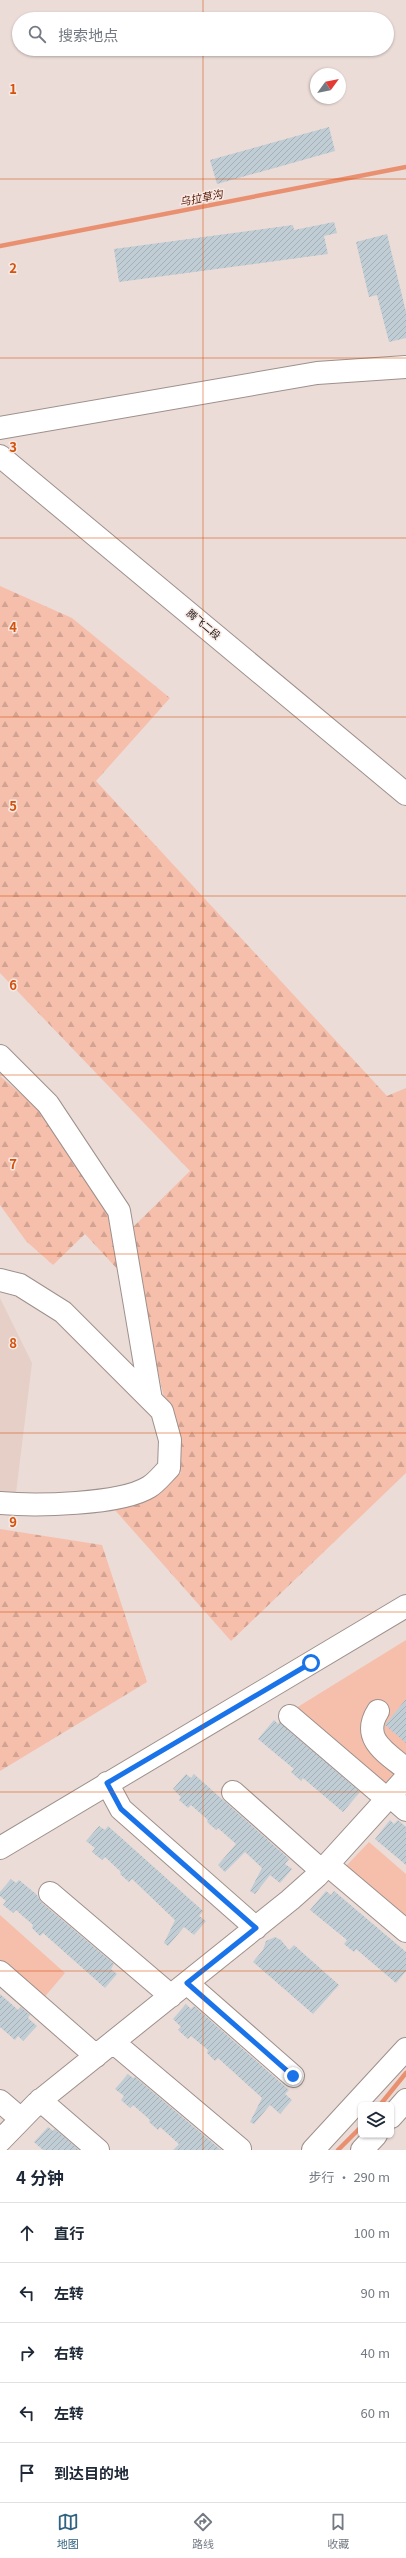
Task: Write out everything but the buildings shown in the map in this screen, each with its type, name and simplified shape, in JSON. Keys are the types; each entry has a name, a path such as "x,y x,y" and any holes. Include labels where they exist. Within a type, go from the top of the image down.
{"street":[{"path":"0,428 317,372 406,368"},
{"name":"腾飞二段","path":"0,456 406,794"},
{"path":"0,1056 48,1104 119,1211 151,1400"},
{"path":"0,1280 20,1285 63,1312 162,1411 170,1440 169,1468 149,1488 114,1499 35,1506 0,1503"},
{"path":"0,1848 406,1606"},
{"path":"378,1711 372,1720 371,1731 376,1744 406,1769"},
{"path":"290,1716 388,1798 406,1810"},
{"path":"0,2141 40,2100 256,1928 325,1868 406,1778"},
{"path":"107,1783 121,1809 256,1928"},
{"path":"233,1792 325,1868 406,1930"},
{"path":"50,1893 293,2076"},
{"path":"0,1972 96,2056"},
{"path":"113,2042 240,2149"},
{"path":"313,2150 406,2049"},
{"path":"40,2100 98,2150"},
{"path":"394,2114 406,2100"},
{"path":"0,2101 21,2119"},
{"path":"362,2150 373,2138"}],"shaded area":[{"path":"0,1298 32,1363 16,1493 0,1492"}],"green space":[{"path":"0,586 72,618 170,698 96,781 387,1096 406,1088 406,1473 231,1641 114,1509 181,1473 127,1233 190,1171 0,973"},
{"path":"0,1076 41,1111 110,1217 120,1272 85,1234 53,1265 26,1241 0,1205"},
{"path":"0,1529 102,1545 147,1682 0,1771"},
{"path":"406,1640 406,1766 387,1788 296,1708"},
{"path":"369,1842 406,1874 406,1925 355,1881 347,1865"},
{"path":"0,1915 65,1973 42,2000 0,1964"}],"waterway":[{"name":"乌拉草沟","path":"0,246 406,167"},
{"path":"382,2102 406,2073"},
{"path":"338,2150 358,2130"}],"route":[{"path":"293,2076 187,1983 256,1928 121,1809 107,1783 311,1663"}]}
